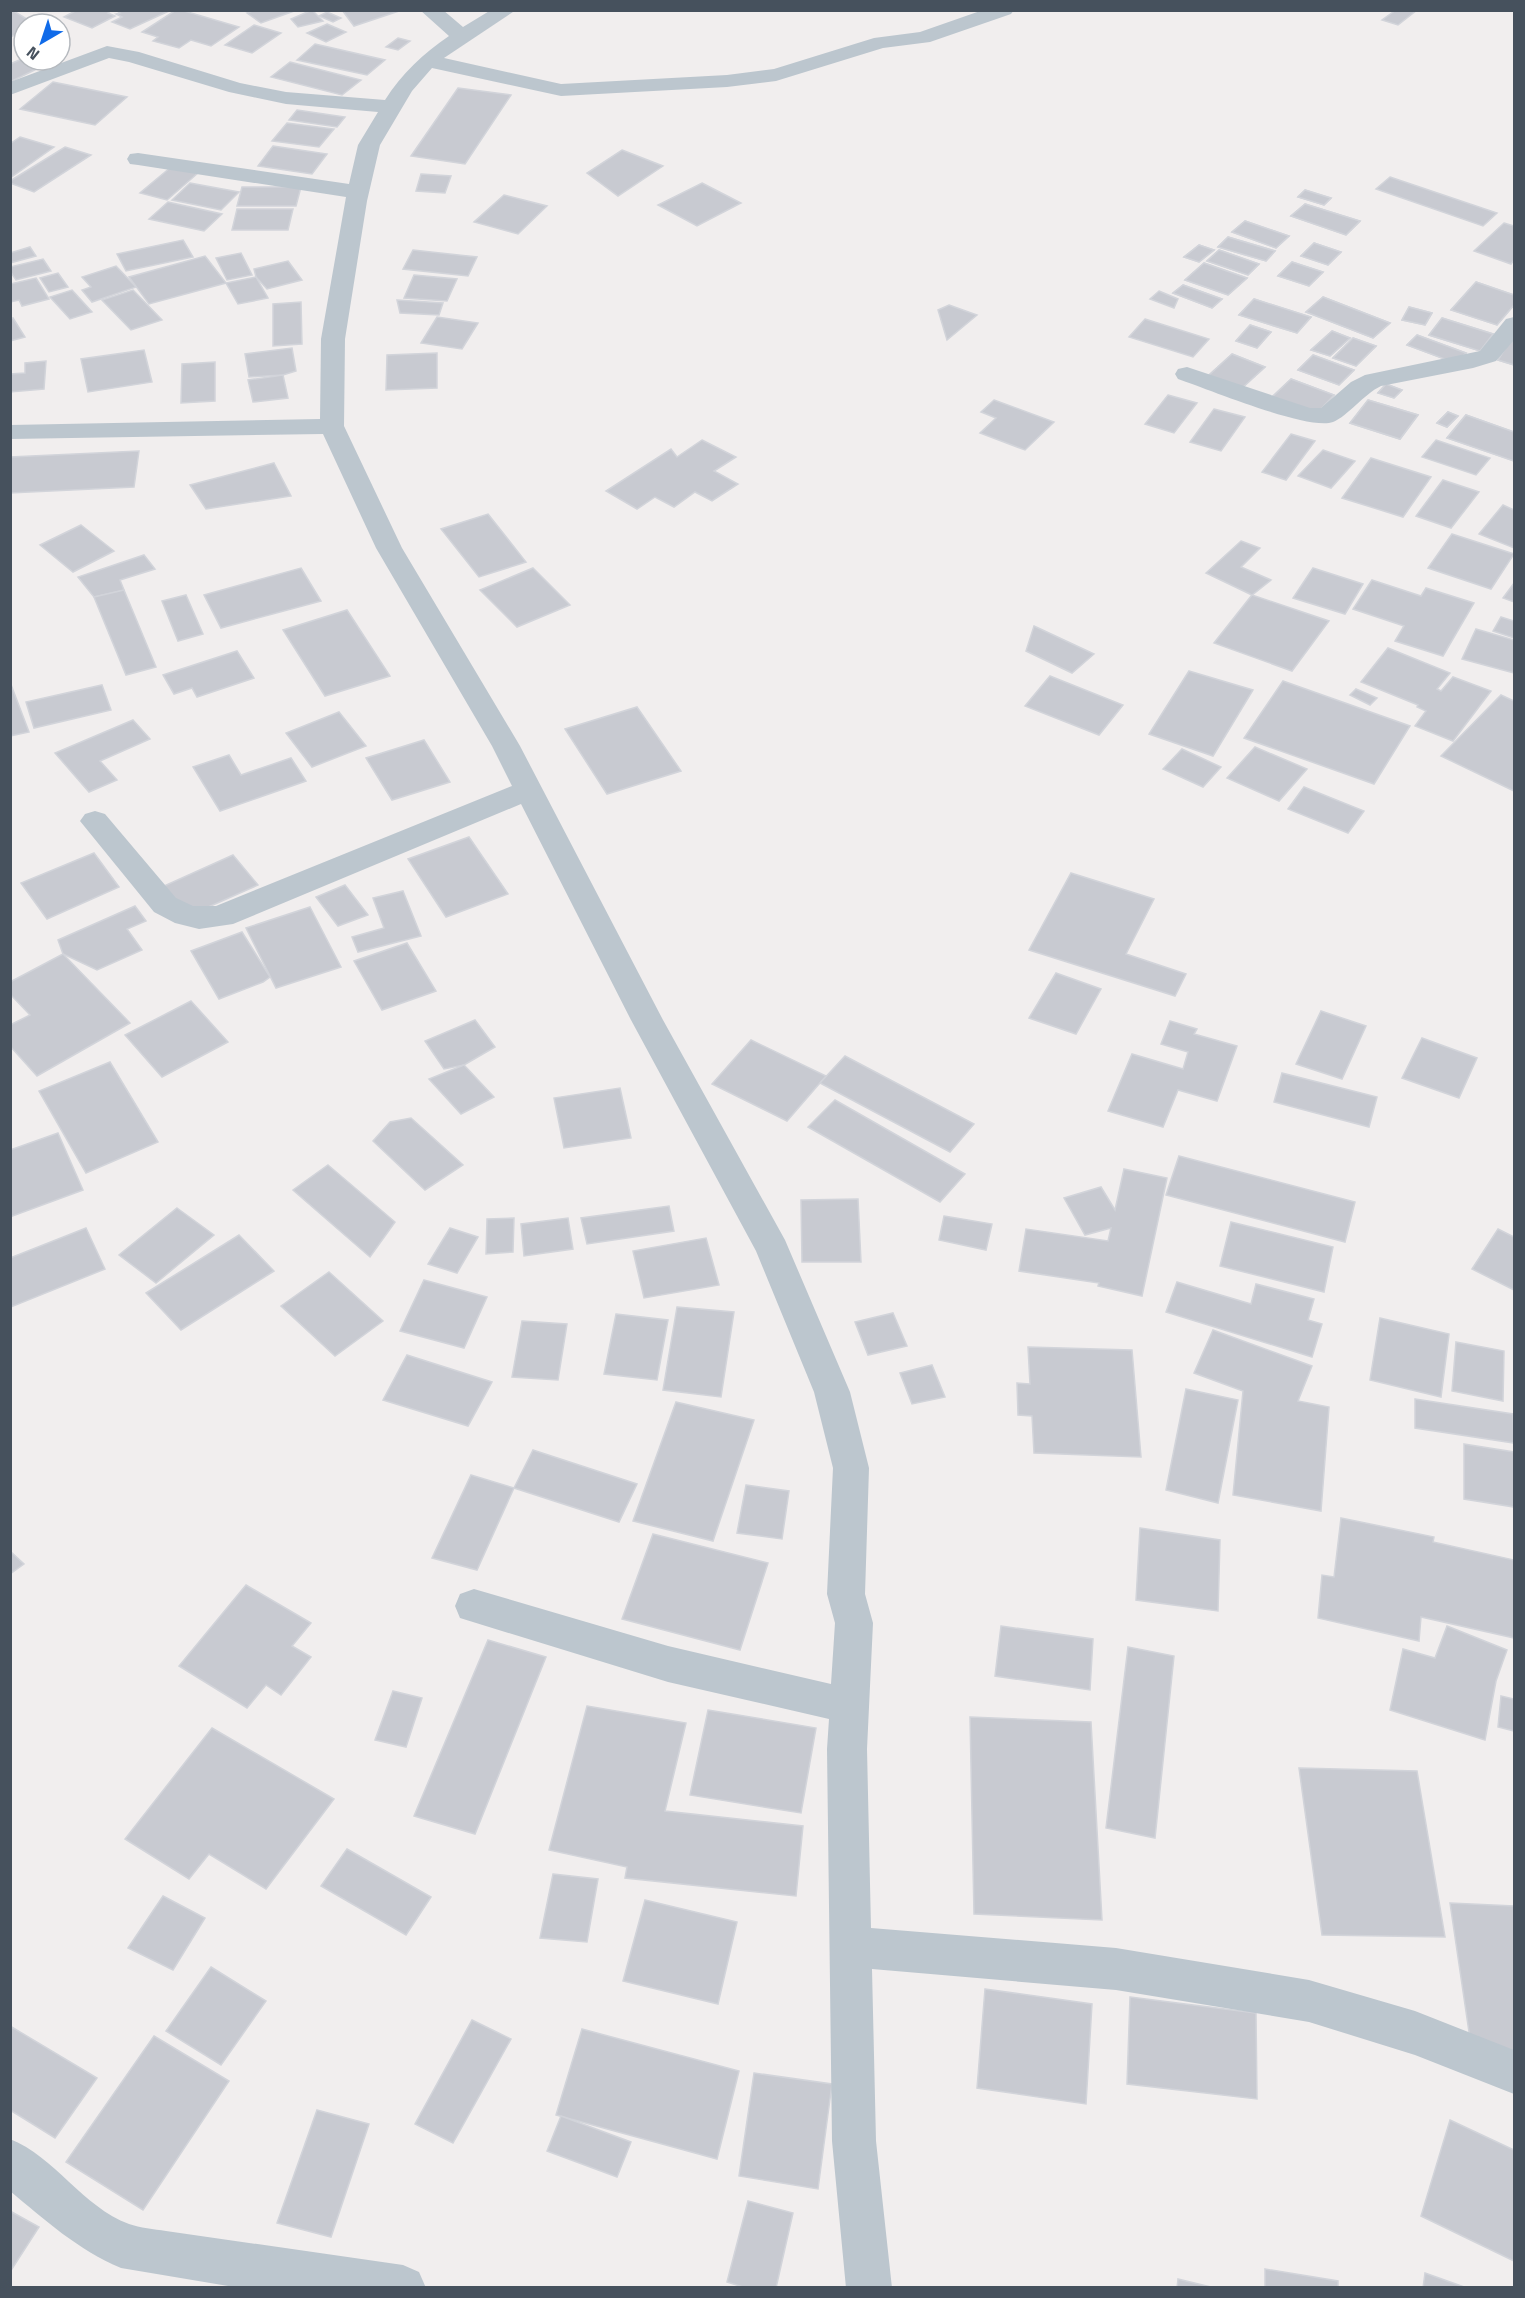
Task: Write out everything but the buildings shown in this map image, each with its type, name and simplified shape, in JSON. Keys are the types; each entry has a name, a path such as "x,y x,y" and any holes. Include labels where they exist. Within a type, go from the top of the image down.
{"street":[{"path":"430,10 462,36"},
{"path":"506,10 462,36 428,62 403,88 369,145 357,192 333,339 332,426 389,548 506,746 647,1020 772,1250 832,1392 851,1468 846,1594 854,1623 847,1749 854,2141 869,2288"},
{"path":"428,62 561,90 727,81 776,75 881,42 923,39 1004,10"},
{"path":"10,89 107,52 132,56 236,88 286,98 392,107"},
{"path":"138,159 357,192"},
{"path":"1187,374 1307,415 1328,416 1360,387 1374,380 1473,362 1488,356 1515,324"},
{"path":"10,432 332,426"},
{"path":"95,821 165,905 179,915 208,920 528,790"},
{"path":"474,1606 668,1664 850,1706"},
{"path":"850,1947 1116,1969 1309,2001 1415,2033 1515,2072"},
{"path":"10,2161 84,2223 121,2245 166,2254 403,2288"}]}
